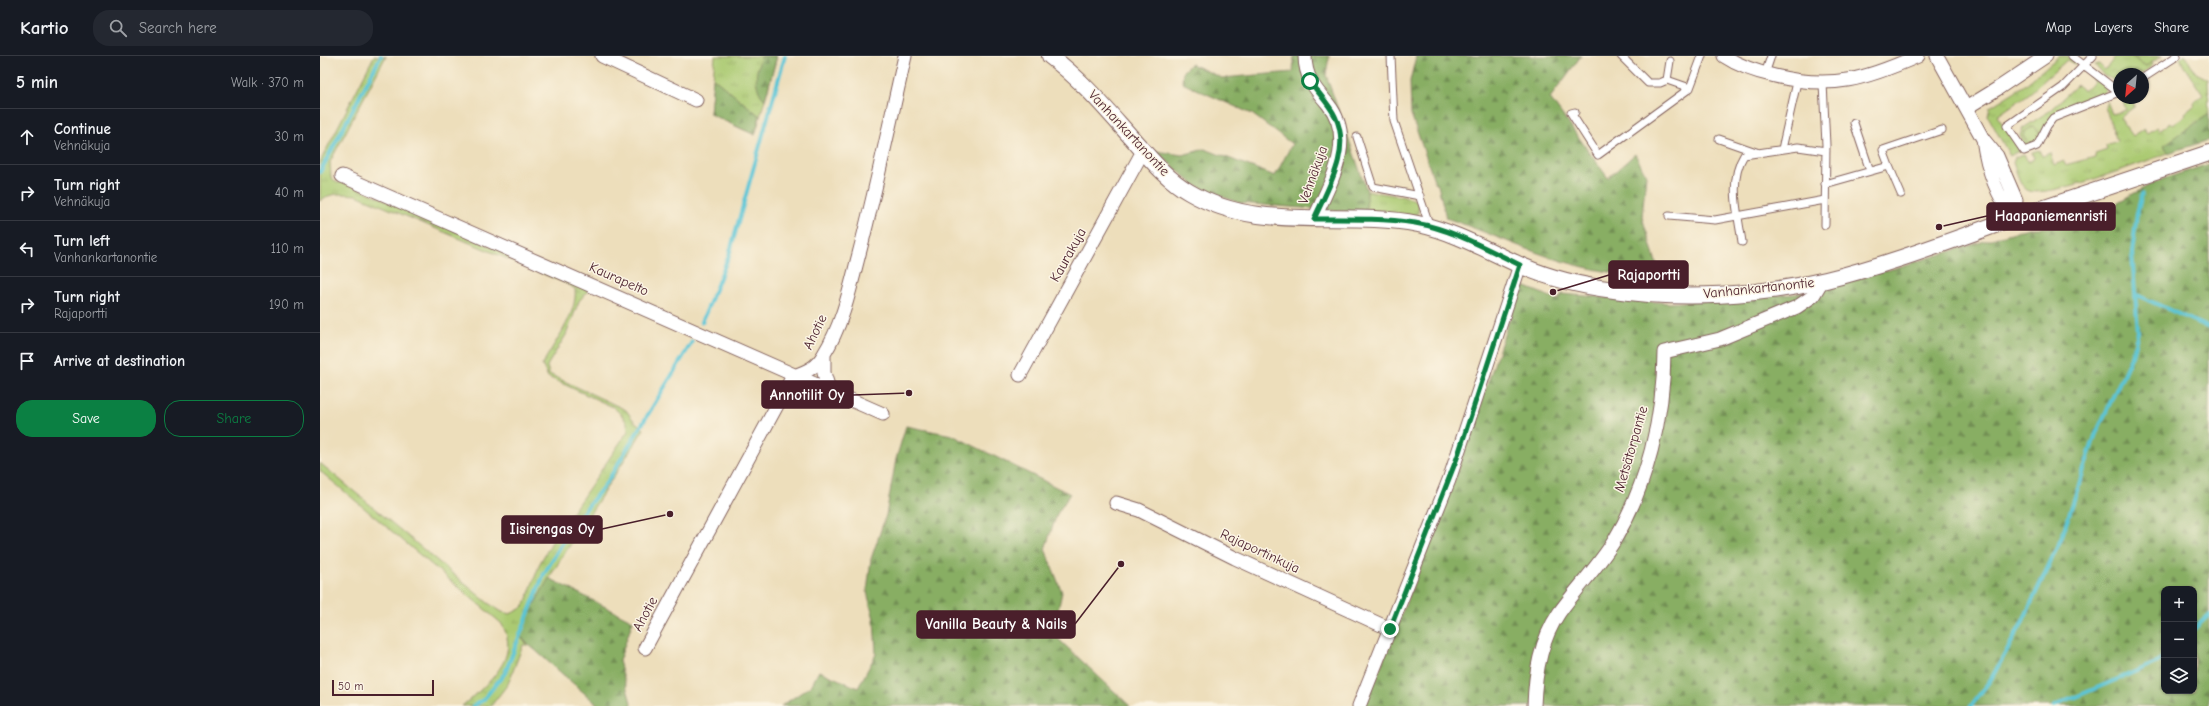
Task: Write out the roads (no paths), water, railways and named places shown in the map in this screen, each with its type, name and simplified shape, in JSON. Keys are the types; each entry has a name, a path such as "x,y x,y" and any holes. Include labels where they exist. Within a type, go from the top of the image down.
{"street":[{"path":"602,56 696,100"},
{"name":"Ahotie","path":"645,648 793,376 806,372 815,366 824,354 846,302 870,213 905,56"},
{"name":"Vanhankartanontie","path":"1050,56 1094,95 1143,151 1170,178 1187,191 1209,202 1239,212 1259,215 1314,219 1377,219 1430,227 1475,243 1520,265 1558,280 1586,286 1666,295 1716,294 1768,290 1822,281 1864,270 2209,153"},
{"name":"Vehnäkuja","path":"1305,56 1305,68 1310,81 1335,116 1342,136 1337,166 1314,219"},
{"path":"1727,57 1765,74 1797,82 1837,83 1871,76 1918,56"},
{"path":"1937,56 1983,139 1998,156 2016,200 2014,218"},
{"path":"1966,108 1997,90 2046,56"},
{"name":"Kaurakuja","path":"1020,375 1143,151"},
{"name":"Kaurapelto","path":"342,176 631,302 793,376 829,389 883,414"},
{"path":"1359,706 1457,458 1520,265"},
{"name":"Metsätorpantie","path":"1534,706 1537,670 1548,632 1558,615 1614,540 1636,495 1659,414 1664,384 1664,352 1720,339 1797,307 1814,296 1822,281"},
{"path":"824,354 824,373 829,389"},
{"name":"Rajaportinkuja","path":"1116,503 1139,510 1235,558 1390,629"}],"lane":[{"path":"1391,56 1394,121 1430,227"},
{"path":"1621,56 1648,83 1660,83 1667,80 1690,88"},
{"path":"1575,112 1571,114 1598,155 1690,88 1702,56"},
{"path":"1765,74 1771,56"},
{"path":"2072,56 2113,87"},
{"path":"2093,56 2085,66 2038,106 2007,126 2024,151 2038,146 2047,126 2053,118 2113,94"},
{"path":"2149,74 2177,56"},
{"path":"1667,80 1670,61"},
{"path":"1782,149 1797,82"},
{"path":"1823,83 1826,151 1825,225"},
{"path":"1854,123 1870,171"},
{"path":"1901,194 1883,150 1942,130"},
{"path":"1357,138 1373,187 1420,196"},
{"path":"1719,139 1759,153"},
{"path":"1742,242 1734,178 1738,165 1744,156 1798,147 1826,151"},
{"path":"1826,184 1889,166"},
{"path":"1669,216 1715,220 1739,217 1825,200"}],"waterway":[{"path":"320,172 381,56"},
{"path":"702,322 729,255 785,56"},
{"path":"1971,706 1991,679 2021,625 2061,539 2095,436 2132,355 2138,332 2132,253 2137,213 2142,194"},
{"path":"2137,295 2209,328"},
{"path":"473,706 483,700 505,673 544,574 573,525 607,482 692,342"},
{"path":"2197,626 2209,615"},
{"path":"2054,706 2158,662 2162,658"}],"place":[{"name":"Haapaniemenristi","path":"1939,227"},
{"name":"Rajaportti","path":"1553,292"},
{"name":"Annotilit Oy","path":"909,393"},
{"name":"Iisirengas Oy","path":"670,514"},
{"name":"Vanilla Beauty & Nails","path":"1121,564"}]}
